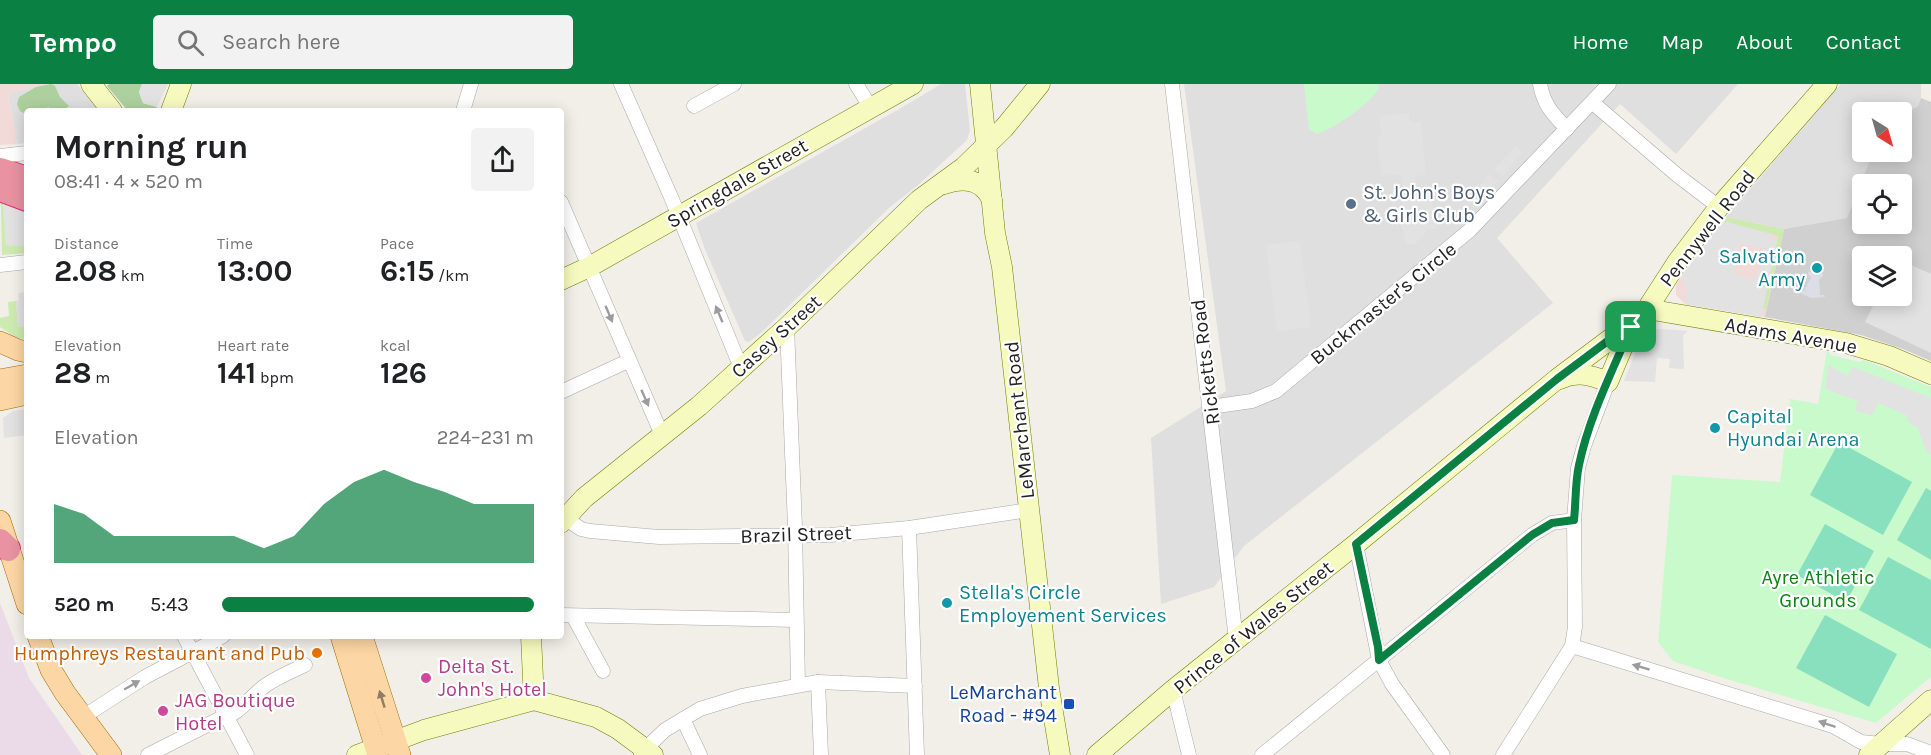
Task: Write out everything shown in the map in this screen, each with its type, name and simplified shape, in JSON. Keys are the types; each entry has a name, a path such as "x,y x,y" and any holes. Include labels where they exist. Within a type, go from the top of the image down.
{"highway":[{"path":"0,170 24,177"},
{"path":"0,189 24,198"}],"main road":[{"path":"0,342 24,351"},
{"path":"0,380 24,376"},
{"path":"0,400 24,395"},
{"path":"0,521 4,545 24,596"},
{"path":"39,639 51,669 65,693 111,755"},
{"path":"342,639 381,751"},
{"path":"363,639 381,751"}],"street":[{"path":"91,84 110,108"},
{"path":"172,108 181,84"},
{"path":"464,108 471,84"},
{"path":"621,84 741,368"},
{"path":"699,98 734,84"},
{"path":"856,84 870,108"},
{"name":"Springdale Street","path":"564,279 589,267 913,84"},
{"name":"Ricketts Road","path":"1172,84 1236,640"},
{"path":"1540,84 1548,108 1567,129"},
{"name":"Buckmaster's Circle","path":"1210,407 1252,401 1276,391 1470,231 1609,84"},
{"name":"Pennywell Road","path":"1503,755 1572,646 1575,627 1574,520 1578,468 1608,382 1631,327 1647,309 1678,261 1719,207 1827,84"},
{"path":"980,85 995,105 1005,110 1009,110 1034,91"},
{"name":"LeMarchant Road","path":"980,85 1049,688 1060,755"},
{"name":"Casey Street","path":"564,519 604,480 699,406 787,327 840,278 890,226 919,200 944,184 1004,128 1034,91"},
{"path":"1593,103 1677,175 1719,207"},
{"path":"0,156 24,153"},
{"path":"944,184 956,180 971,182 985,187 992,200"},
{"path":"564,208 628,361 662,435"},
{"path":"0,265 24,262"},
{"name":"Adams Avenue","path":"1647,309 1846,343 1931,374"},
{"path":"787,327 798,685"},
{"name":"Prince of Wales Street","path":"1097,755 1173,690 1356,544 1549,385 1617,334 1631,327"},
{"path":"564,391 628,361"},
{"name":"Prince of Wales Street","path":"1549,385 1566,376 1578,374 1585,374 1608,382"},
{"name":"Brazil Street","path":"564,520 590,531 647,536 795,536 909,528 1029,510"},
{"path":"1262,755 1532,535 1552,523 1574,520"},
{"path":"909,528 917,755"},
{"path":"1356,544 1379,660 1392,684 1443,755"},
{"path":"567,615 796,620"},
{"path":"567,615 603,671"},
{"path":"186,639 247,755"},
{"path":"83,717 126,688 217,639"},
{"path":"531,639 534,700"},
{"path":"1572,646 1833,726 1875,750 1907,744 1931,753"},
{"path":"148,755 219,719 228,717 245,705 264,686 304,665"},
{"path":"381,751 444,724 534,700 596,717 618,729 646,752 665,730 700,710 720,702 768,690 819,682 915,686"},
{"path":"819,682 821,755"},
{"path":"1173,690 1189,755"},
{"path":"1875,750 1931,700"},
{"path":"684,719 700,755"}],"shaded area":[{"path":"0,84 47,84 8,94 17,144 0,145"},
{"path":"47,84 77,84 97,108 24,108 24,143 17,144 8,93"},
{"path":"142,84 168,84 157,107 143,103 139,92"},
{"path":"941,84 965,84 970,130 967,140 890,207 762,332 749,342 745,341 704,247 696,223"},
{"path":"1184,84 1738,84 1676,154 1620,104 1497,238 1553,303 1244,546 1214,587 1161,604 1151,438 1226,391"},
{"path":"1841,84 1921,84 1921,98 1918,106 1912,109 1912,102 1852,102 1852,162 1869,162 1864,174 1852,174 1852,205 1847,218 1784,229 1726,217"},
{"path":"1921,98 1931,102 1931,361 1861,335 1765,317 1784,229 1847,218 1852,205 1852,234 1912,234 1912,174 1864,174 1869,162 1912,162 1912,109 1918,106"},
{"path":"1409,113 1409,119 1421,122 1426,175 1415,176 1417,195 1421,201 1431,199 1438,228 1428,230 1416,243 1406,245 1398,210 1405,200 1401,174 1382,176 1377,138 1381,131 1379,116"},
{"path":"1516,146 1523,153 1502,176 1494,169"},
{"path":"0,168 24,183 24,246 6,245"},
{"path":"1490,174 1498,181 1477,205 1469,198"},
{"path":"1726,217 1784,229 1765,317 1685,304 1676,295 1678,282"},
{"path":"1723,221 1771,234 1770,239 1777,241 1761,317 1685,304 1687,292 1680,278","holes":["1739,244 1763,248 1760,268 1755,277 1734,274"]},
{"path":"1300,241 1311,327 1277,331 1266,245"},
{"path":"1912,265 1931,274 1931,353 1865,322 1873,306 1912,306"},
{"path":"1809,271 1816,275 1823,274 1823,277 1819,279 1820,295 1825,297 1811,298 1798,292 1800,289 1804,291 1811,277 1808,274"},
{"path":"24,292 24,327 18,327 16,301 19,300 18,293"},
{"path":"1652,330 1688,331 1683,335 1684,369 1669,368 1670,359 1657,358 1655,382 1624,381 1642,336"},
{"path":"1828,365 1848,376 1853,367 1931,398 1931,455 1925,449 1918,428 1907,421 1908,416 1879,403 1872,415 1855,411 1858,401 1825,389"},
{"path":"24,409 24,435 4,438 3,418 13,411"},
{"path":"0,603 29,678 82,755 0,755"}],"green space":[{"path":"51,84 55,86 60,97 69,106 65,108 24,108 24,113 20,111 17,104 19,97 36,87"},
{"path":"109,84 142,84 139,92 143,103 157,108 125,108 107,86"},
{"path":"1304,84 1377,84 1379,87 1369,100 1352,114 1333,127 1317,134 1309,129"},
{"path":"3,165 6,244 24,245 24,253 2,255 0,166"},
{"path":"1726,217 1784,229 1766,310 1763,307 1778,236 1723,221"},
{"path":"16,301 18,326 24,327 24,339 15,337 0,327 0,318 9,316 8,302"},
{"name":"Ayre Athletic Grounds","path":"1827,350 1831,355 1860,362 1864,360 1931,387 1931,677 1876,723 1673,661 1658,642 1672,475 1780,482 1790,399 1818,404"},
{"path":"1839,442 1912,482 1883,535 1810,495"},
{"path":"1926,488 1931,491 1931,560 1897,540"},
{"path":"1825,524 1874,551 1846,602 1797,575"},
{"path":"1888,557 1931,580 1931,649 1859,610"},
{"path":"1825,615 1897,654 1869,707 1796,668"}],"place":[{"name":"St. John's Boys & Girls Club","path":"1351,204"},
{"name":"Salvation Army","path":"1817,268"},
{"name":"Capital Hyundai Arena","path":"1715,428"},
{"name":"Stella's Circle Employement Services","path":"947,603"},
{"name":"Humphreys Restaurant and Pub","path":"317,653"},
{"name":"Delta St. John's Hotel","path":"426,678"},
{"name":"LeMarchant Road - #94","path":"1069,704"},
{"name":"JAG Boutique Hotel","path":"163,711"}],"route":[{"path":"1631,327 1584,446 1578,468 1574,520 1552,523 1532,535 1379,660 1356,544 1557,379 1617,334 1631,327"}]}
